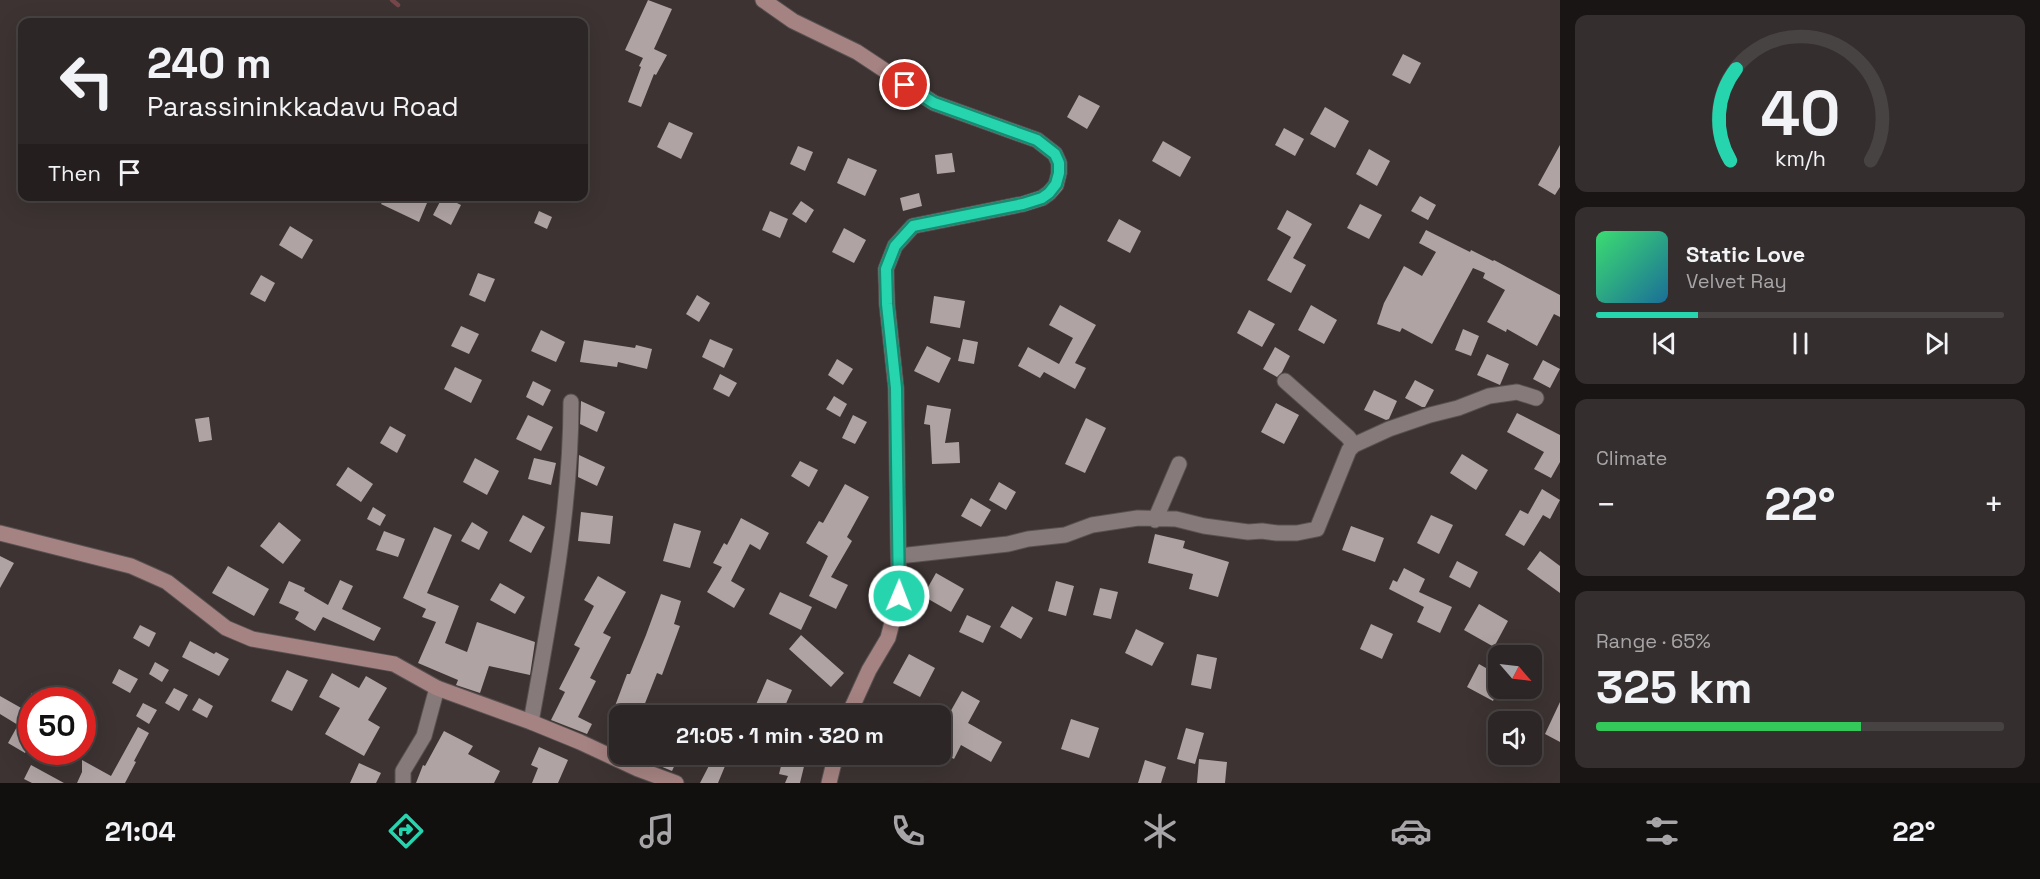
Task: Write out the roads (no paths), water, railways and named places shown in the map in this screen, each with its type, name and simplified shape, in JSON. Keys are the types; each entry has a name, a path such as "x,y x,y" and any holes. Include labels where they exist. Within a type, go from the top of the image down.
{"main road":[{"path":"763,0 793,21 857,52 934,103 1037,140 1055,154 1059,163 1056,184 1042,198 1023,204 913,226 895,246 886,269 887,304 896,388 899,596 888,638 869,670 853,705"},
{"path":"0,532 131,566 167,582 226,628 252,639 394,664 437,688 531,722 638,769 676,783"},
{"path":"829,783 833,765"}],"street":[{"path":"1285,381 1304,396 1354,445"},
{"path":"899,556 1065,535 1092,525 1138,518 1176,519 1240,531 1297,533 1317,529 1349,450 1354,445 1389,429 1490,396 1517,392 1536,398"},
{"path":"531,722 559,564 571,444 571,402"},
{"path":"1155,520 1179,464"},
{"path":"403,783 403,771 424,736 437,688"}],"waterway":[{"path":"392,0 398,5"}]}
